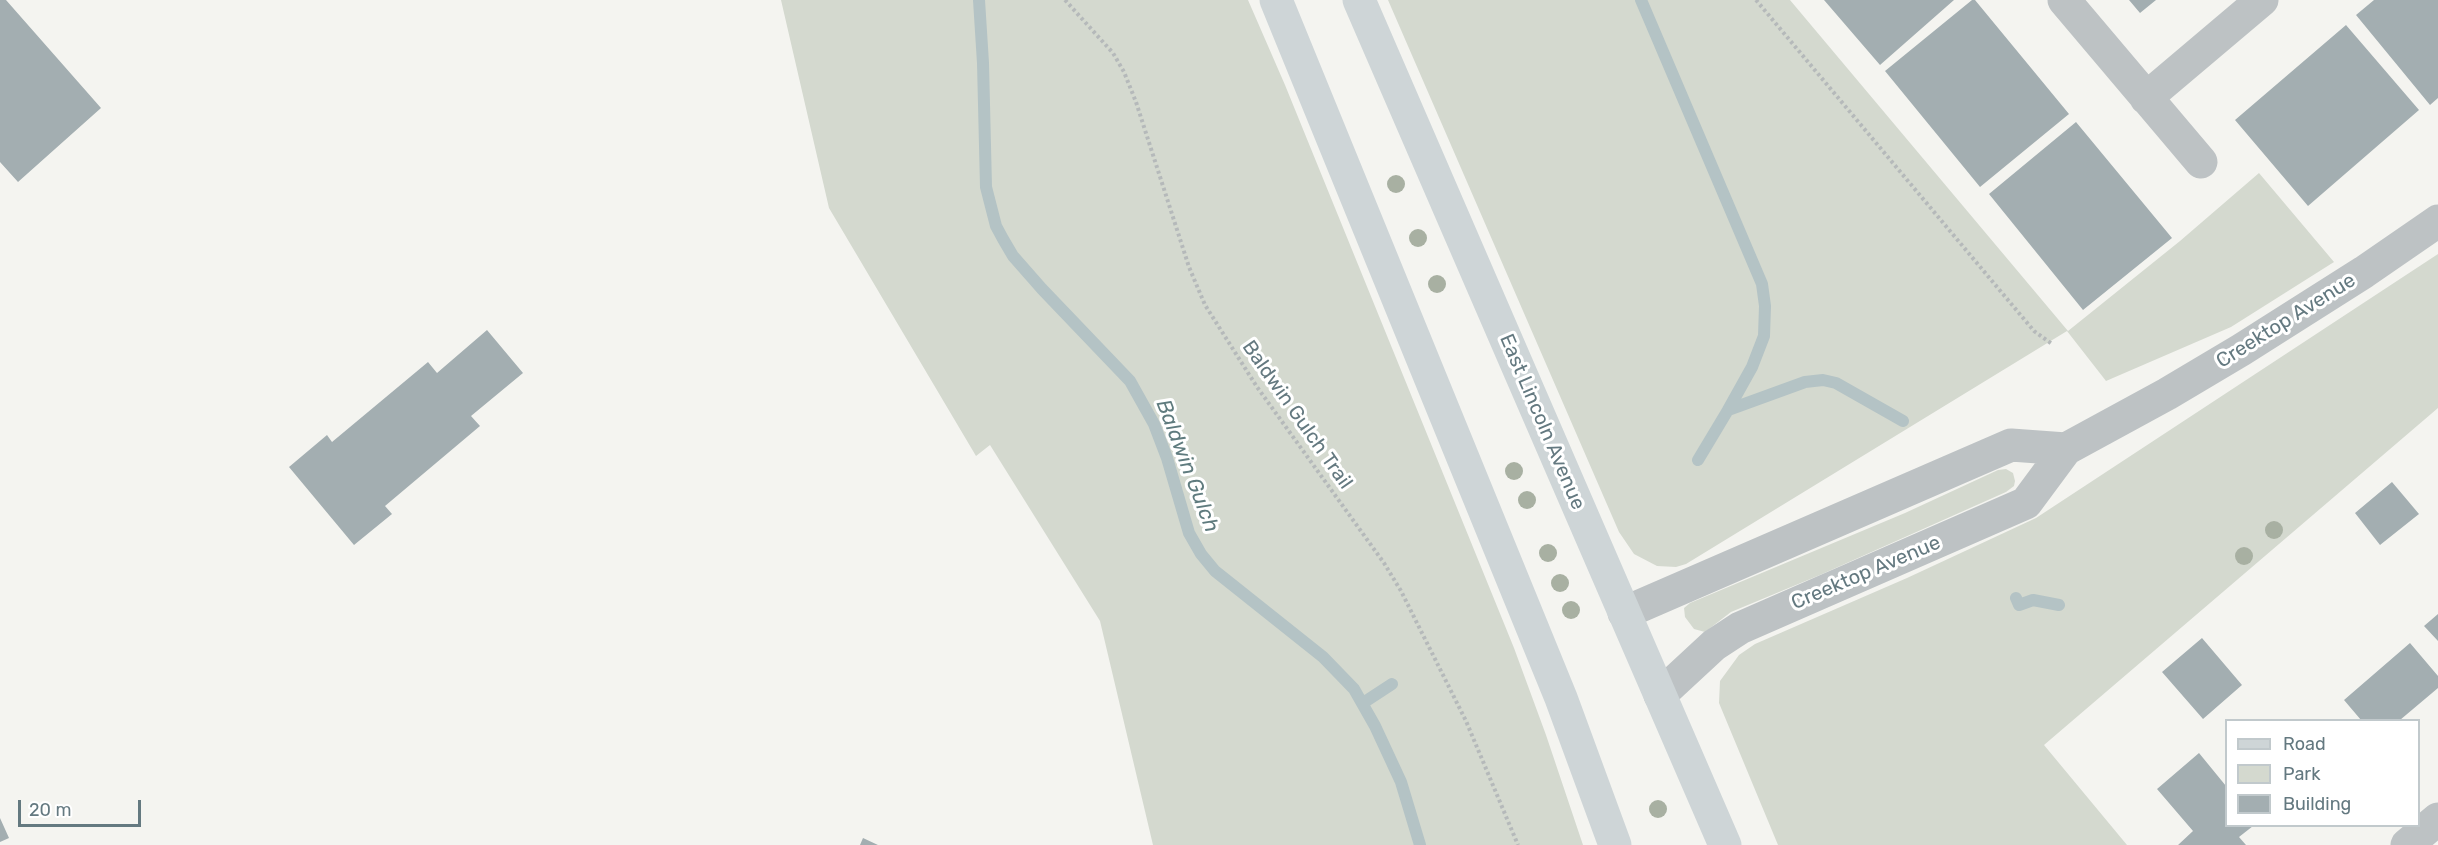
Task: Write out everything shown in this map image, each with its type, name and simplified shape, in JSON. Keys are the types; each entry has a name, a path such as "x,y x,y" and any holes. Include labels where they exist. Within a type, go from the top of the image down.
{"main road":[{"path":"1276,0 1561,698 1615,845"},
{"name":"East Lincoln Avenue","path":"1359,0 1725,845"}],"street":[{"path":"2064,0 2201,162"},
{"path":"2146,98 2262,0"},
{"name":"Creektop Avenue","path":"1660,695 1714,645 1740,628 2026,503 2066,449 2167,394 2241,350 2364,272 2438,221"},
{"path":"1624,613 2011,445 2066,449"},
{"path":"2407,845 2438,819"}],"path":[{"name":"Baldwin Gulch Trail","path":"1065,0 1113,53 1124,72 1136,102 1189,267 1205,305 1257,387 1384,563 1401,591 1466,721 1518,845"},
{"path":"1756,0 2034,331 2052,344"}],"green space":[{"path":"781,0 1248,0 1285,85 1514,648 1583,845 1153,845 1100,621 990,445 976,456 829,208"},
{"path":"1388,0 1790,0 2068,331 2180,241 2259,173 2334,262 2231,327 2106,381 2067,331 1686,564 1676,567 1657,566 1634,554 1619,532"},
{"path":"2438,254 2438,408 2044,745 2127,845 1778,845 1719,703 1720,681 1739,655 1755,644 1907,578 2036,518"},
{"path":"2006,469 2013,473 2015,481 2014,486 2006,492 1731,612 1705,632 1694,629 1685,617 1684,608 1690,603 1905,513 1998,470"}],"building":[{"path":"0,0 6,0 101,108 18,182 0,162"},
{"path":"1824,0 1954,0 1880,65"},
{"path":"1972,0 1975,0 2069,114 1980,187 1885,71"},
{"path":"2129,0 2156,0 2140,13"},
{"path":"2374,0 2438,0 2438,98 2430,105 2356,15"},
{"path":"2346,25 2419,110 2308,206 2235,120"},
{"path":"2076,122 2172,238 2083,310 1989,194"},
{"path":"487,330 523,373 471,416 480,426 385,506 392,514 354,545 289,467 327,435 332,442 428,362 437,373"},
{"path":"2392,482 2419,514 2380,545 2355,513"},
{"path":"2438,614 2438,641 2424,626"},
{"path":"2202,638 2242,685 2203,719 2162,672"},
{"path":"2410,643 2438,676 2438,688 2401,719 2360,719 2344,700"},
{"path":"2199,753 2225,785 2225,827 2252,827 2239,837 2246,845 2178,845 2193,831 2157,789"},
{"path":"0,818 9,838 0,842"},
{"path":"863,838 878,845 860,845"}],"waterway":[{"name":"Baldwin Gulch","path":"979,0 986,187 996,226 1013,256 1130,381 1154,424 1167,458 1189,533 1201,554 1215,571 1323,657 1354,689 1375,726 1401,782 1420,845"},
{"path":"1641,0 1762,284 1765,306 1764,336 1752,367 1728,410"},
{"path":"1698,460 1728,410 1805,382 1823,380 1836,383 1903,421"},
{"path":"2016,598 2019,605 2033,600 2059,605"},
{"path":"1363,703 1392,684"}]}
